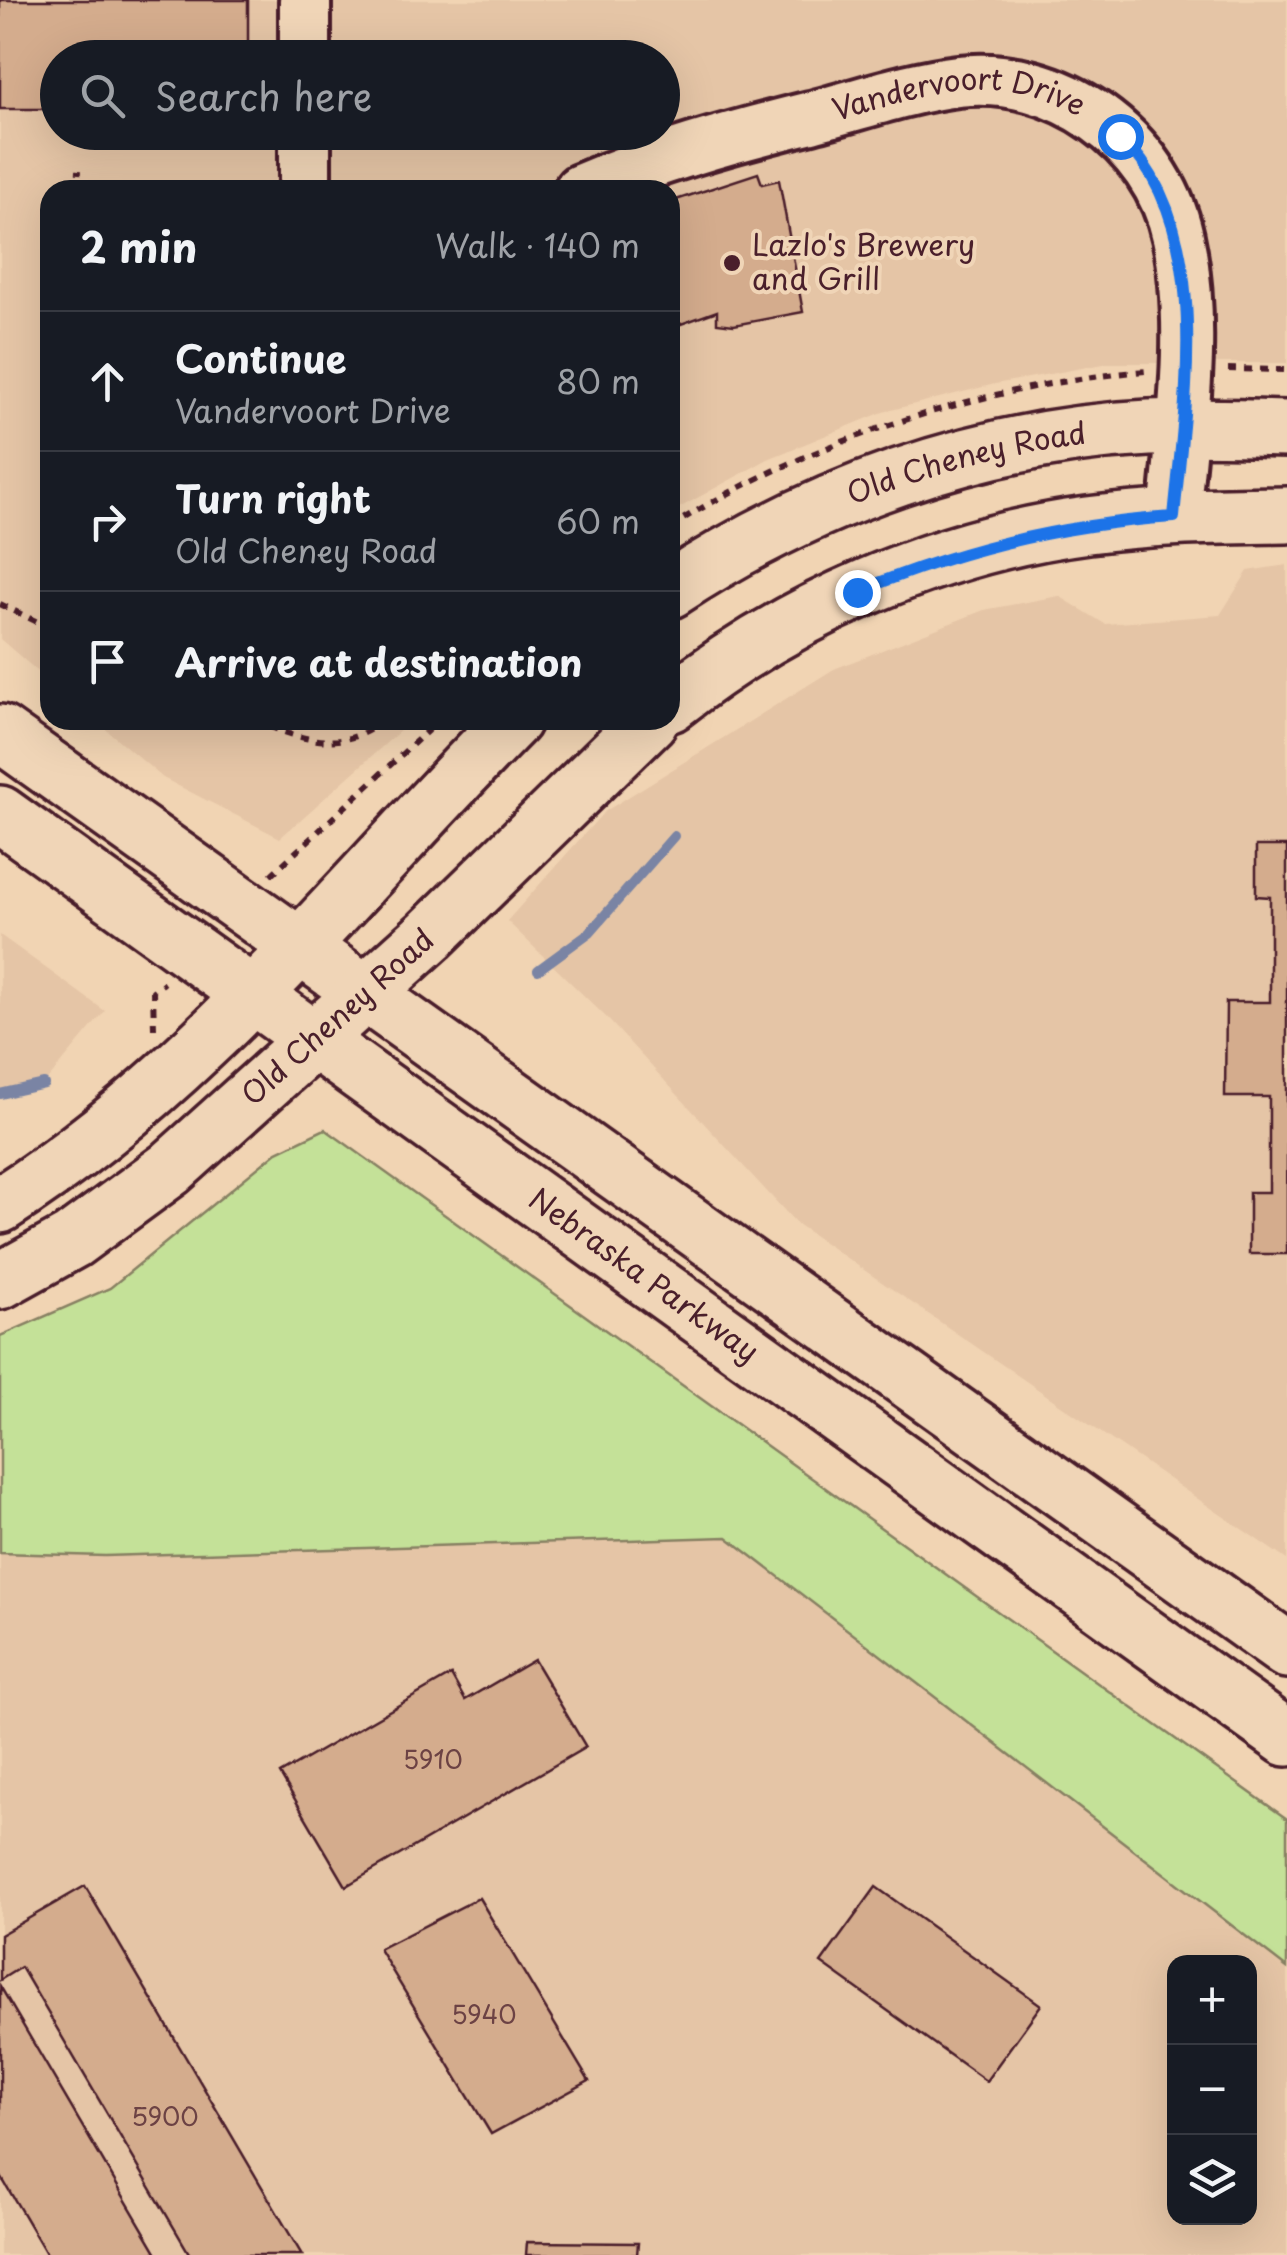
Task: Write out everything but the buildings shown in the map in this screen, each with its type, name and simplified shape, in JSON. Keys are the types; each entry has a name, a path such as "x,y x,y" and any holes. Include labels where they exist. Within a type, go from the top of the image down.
{"main road":[{"name":"Old Cheney Road","path":"680,584 792,520 925,470 1060,438 1182,428 1287,429"},
{"path":"680,697 789,625 896,575 1018,538 1084,525 1174,517 1287,514"},
{"path":"0,1205 96,1140 181,1066 503,730"},
{"name":"Old Cheney Road","path":"0,1281 72,1240 135,1196 363,995 640,730"},
{"path":"0,733 1287,1650"},
{"name":"Nebraska Parkway","path":"0,814 1287,1738"}],"lane":[{"path":"305,0 305,40"},
{"name":"Vandervoort Drive","path":"606,180 684,150 933,86 987,80 1047,90 1108,124 1134,150 1172,213 1182,266 1182,428 1174,517"},
{"path":"305,150 305,180"}],"path":[{"path":"78,180 79,170"},
{"path":"0,604 40,623"},
{"path":"284,730 316,741 336,742 358,738 370,730"},
{"path":"245,906 286,856 322,829 428,730"},
{"path":"154,991 197,957"}],"shaded area":[{"path":"0,0 1287,0 1287,363 1109,363 995,384 883,412 768,459 680,507 680,180 40,180 40,673 0,639"},
{"path":"1287,565 1287,1560 797,1224 605,1016 507,921 604,812 834,669 984,610 1059,596 1105,624 1220,615 1248,571"},
{"path":"107,730 401,730 280,838 163,778"},
{"path":"0,935 105,1011 44,1084 0,1094"},
{"path":"715,1522 1287,1880 1287,2255 0,2255 0,1541"}],"green space":[{"path":"325,1129 1287,1819 1287,1968 727,1537 105,1556 0,1553 0,1336 110,1288 277,1152"}],"waterway":[{"path":"538,970 590,932 674,836"},
{"path":"0,1094 44,1084"}],"place":[{"name":"Lazlo's Brewery and Grill","path":"732,263"}],"route":[{"path":"857,592 931,563 1018,538 1084,525 1174,517 1185,368 1182,266 1172,213 1163,192 1120,136"}]}
